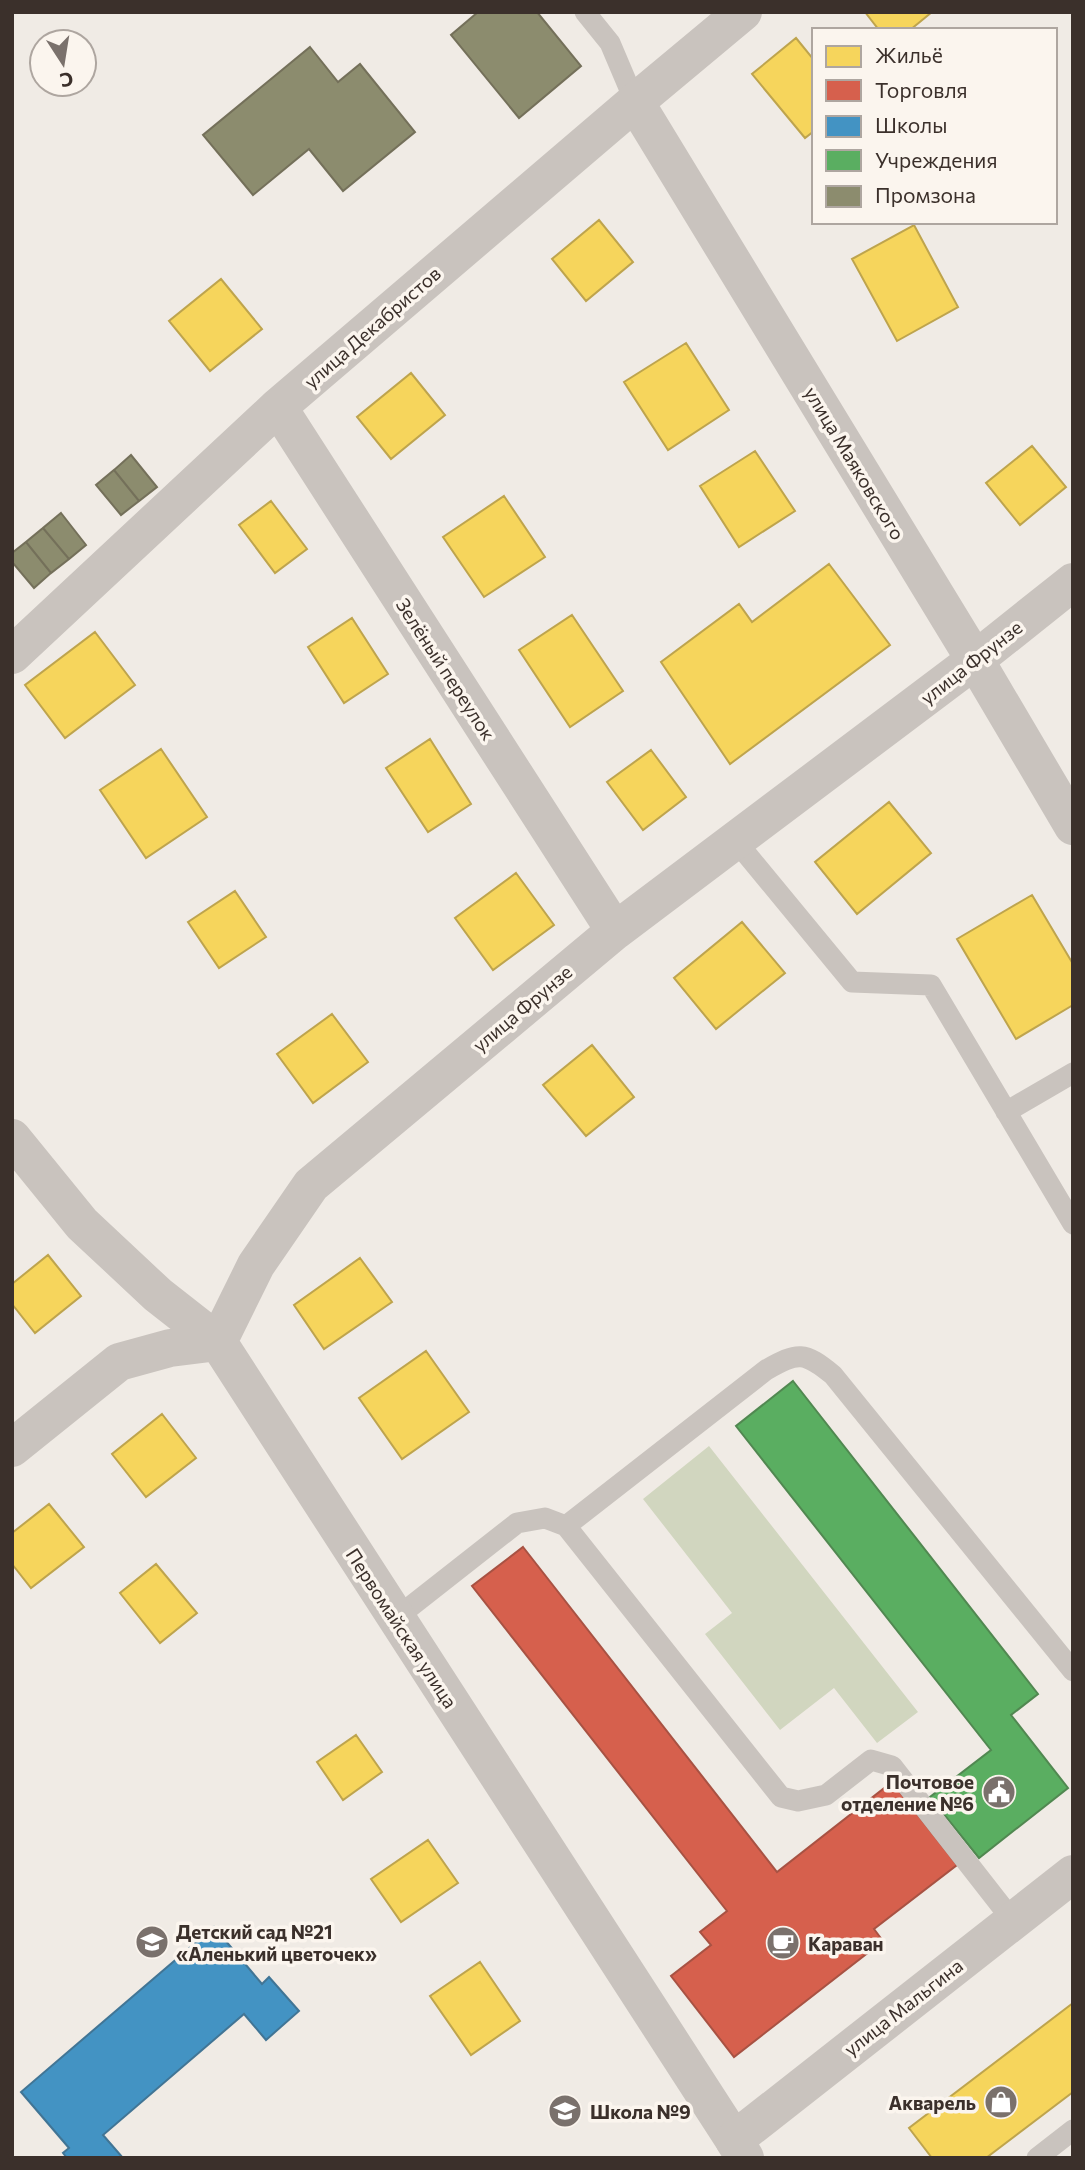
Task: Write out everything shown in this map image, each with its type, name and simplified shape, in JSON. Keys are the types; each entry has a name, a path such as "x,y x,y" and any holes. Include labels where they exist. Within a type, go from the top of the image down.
{"street":[{"name":"улица Декабристов","path":"12,655 278,407 743,12"},
{"name":"улица Маяковского","path":"635,102 1073,826"},
{"name":"Зелёный переулок","path":"278,407 615,931"},
{"name":"улица Фрунзе","path":"218,1342 256,1265 311,1185 615,931 975,660 1073,582"},
{"name":"Первомайская улица","path":"12,1138 82,1224 158,1295 218,1342 740,2149"},
{"path":"12,1448 119,1362 170,1348 218,1342"},
{"name":"улица Мальгина","path":"740,2149 1073,1874"}],"lane":[{"path":"585,12 610,43 635,102"},
{"path":"735,840 852,982 931,985 1073,1224"},
{"path":"1006,1112 1073,1073"},
{"path":"566,1526 766,1370 789,1357 812,1358 833,1375 1073,1671"},
{"path":"396,1618 517,1523 545,1518 566,1526 781,1797 799,1801 826,1795 871,1760 892,1766 1013,1921"},
{"path":"1037,2158 1073,2130"}],"green space":[{"path":"709,1446 918,1712 877,1743 834,1688 780,1730 705,1634 732,1613 643,1499"}],"building: Жильё":[{"path":"865,12 932,12 912,28 877,28"},
{"path":"796,38 812,58 812,133 805,138 752,74"},
{"path":"599,220 633,262 586,301 552,259"},
{"path":"914,225 958,307 897,341 852,259"},
{"path":"221,279 262,329 210,371 169,321"},
{"path":"686,343 729,410 668,450 624,382"},
{"path":"411,373 445,415 391,459 357,417"},
{"path":"1032,446 1066,487 1020,525 986,483"},
{"path":"755,451 795,511 739,547 700,486"},
{"path":"504,496 545,557 484,597 443,537"},
{"path":"271,501 307,549 275,573 239,525"},
{"path":"829,564 890,645 730,764 661,662 739,604 752,622"},
{"path":"572,615 623,691 570,727 519,650"},
{"path":"352,618 388,674 344,703 308,647"},
{"path":"95,632 135,685 65,738 25,685"},
{"path":"430,739 471,804 428,832 386,768"},
{"path":"161,749 207,817 146,858 100,790"},
{"path":"651,750 686,797 643,830 607,782"},
{"path":"889,802 931,853 857,914 815,862"},
{"path":"516,873 554,925 493,970 455,918"},
{"path":"235,891 266,937 219,968 188,922"},
{"path":"1032,895 1073,964 1073,1005 1016,1039 957,939"},
{"path":"742,922 785,973 716,1029 674,978"},
{"path":"332,1014 368,1062 313,1103 277,1054"},
{"path":"592,1045 634,1097 586,1136 543,1085"},
{"path":"48,1255 81,1296 35,1333 12,1304 12,1284"},
{"path":"360,1258 392,1302 324,1349 294,1305"},
{"path":"426,1351 469,1412 402,1459 359,1398"},
{"path":"162,1414 196,1458 146,1497 112,1454"},
{"path":"49,1504 84,1547 31,1588 12,1564 12,1533"},
{"path":"156,1564 197,1613 160,1643 120,1593"},
{"path":"356,1735 382,1772 343,1800 317,1762"},
{"path":"428,1840 458,1883 401,1922 371,1879"},
{"path":"480,1962 520,2021 471,2055 430,1996"},
{"path":"1073,2003 1073,2092 986,2158 932,2158 909,2128"}],"building: Торговля":[{"path":"523,1547 777,1872 892,1782 957,1865 874,1929 883,1941 734,2057 671,1976 711,1945 700,1932 727,1911 472,1586"}],"building: Школы":[{"path":"214,1927 262,1984 269,1977 299,2011 266,2040 244,2014 103,2135 123,2158 67,2158 63,2153 69,2148 21,2092"}],"building: Учреждения":[{"path":"793,1381 1038,1694 1011,1715 1068,1788 979,1858 930,1797 991,1750 736,1426"}],"building: Промзона":[{"path":"478,12 537,12 581,66 519,118 451,35"},
{"path":"310,47 338,82 360,64 415,132 343,191 309,149 253,195 203,135"},
{"path":"131,455 157,487 139,501 114,470"},
{"path":"114,470 139,501 121,515 96,485"},
{"path":"61,513 86,545 69,559 43,528"},
{"path":"43,528 69,559 51,573 26,542"},
{"path":"26,542 51,573 34,588 12,562 12,553"}],"place":[{"name":"Почтовое отделение №6","path":"999,1792"},
{"name":"Детский сад №21 «Аленький цветочек»","path":"152,1942"},
{"name":"Караван","path":"783,1943"},
{"name":"Акварель","path":"1001,2102"},
{"name":"Школа №9","path":"565,2111"}]}
